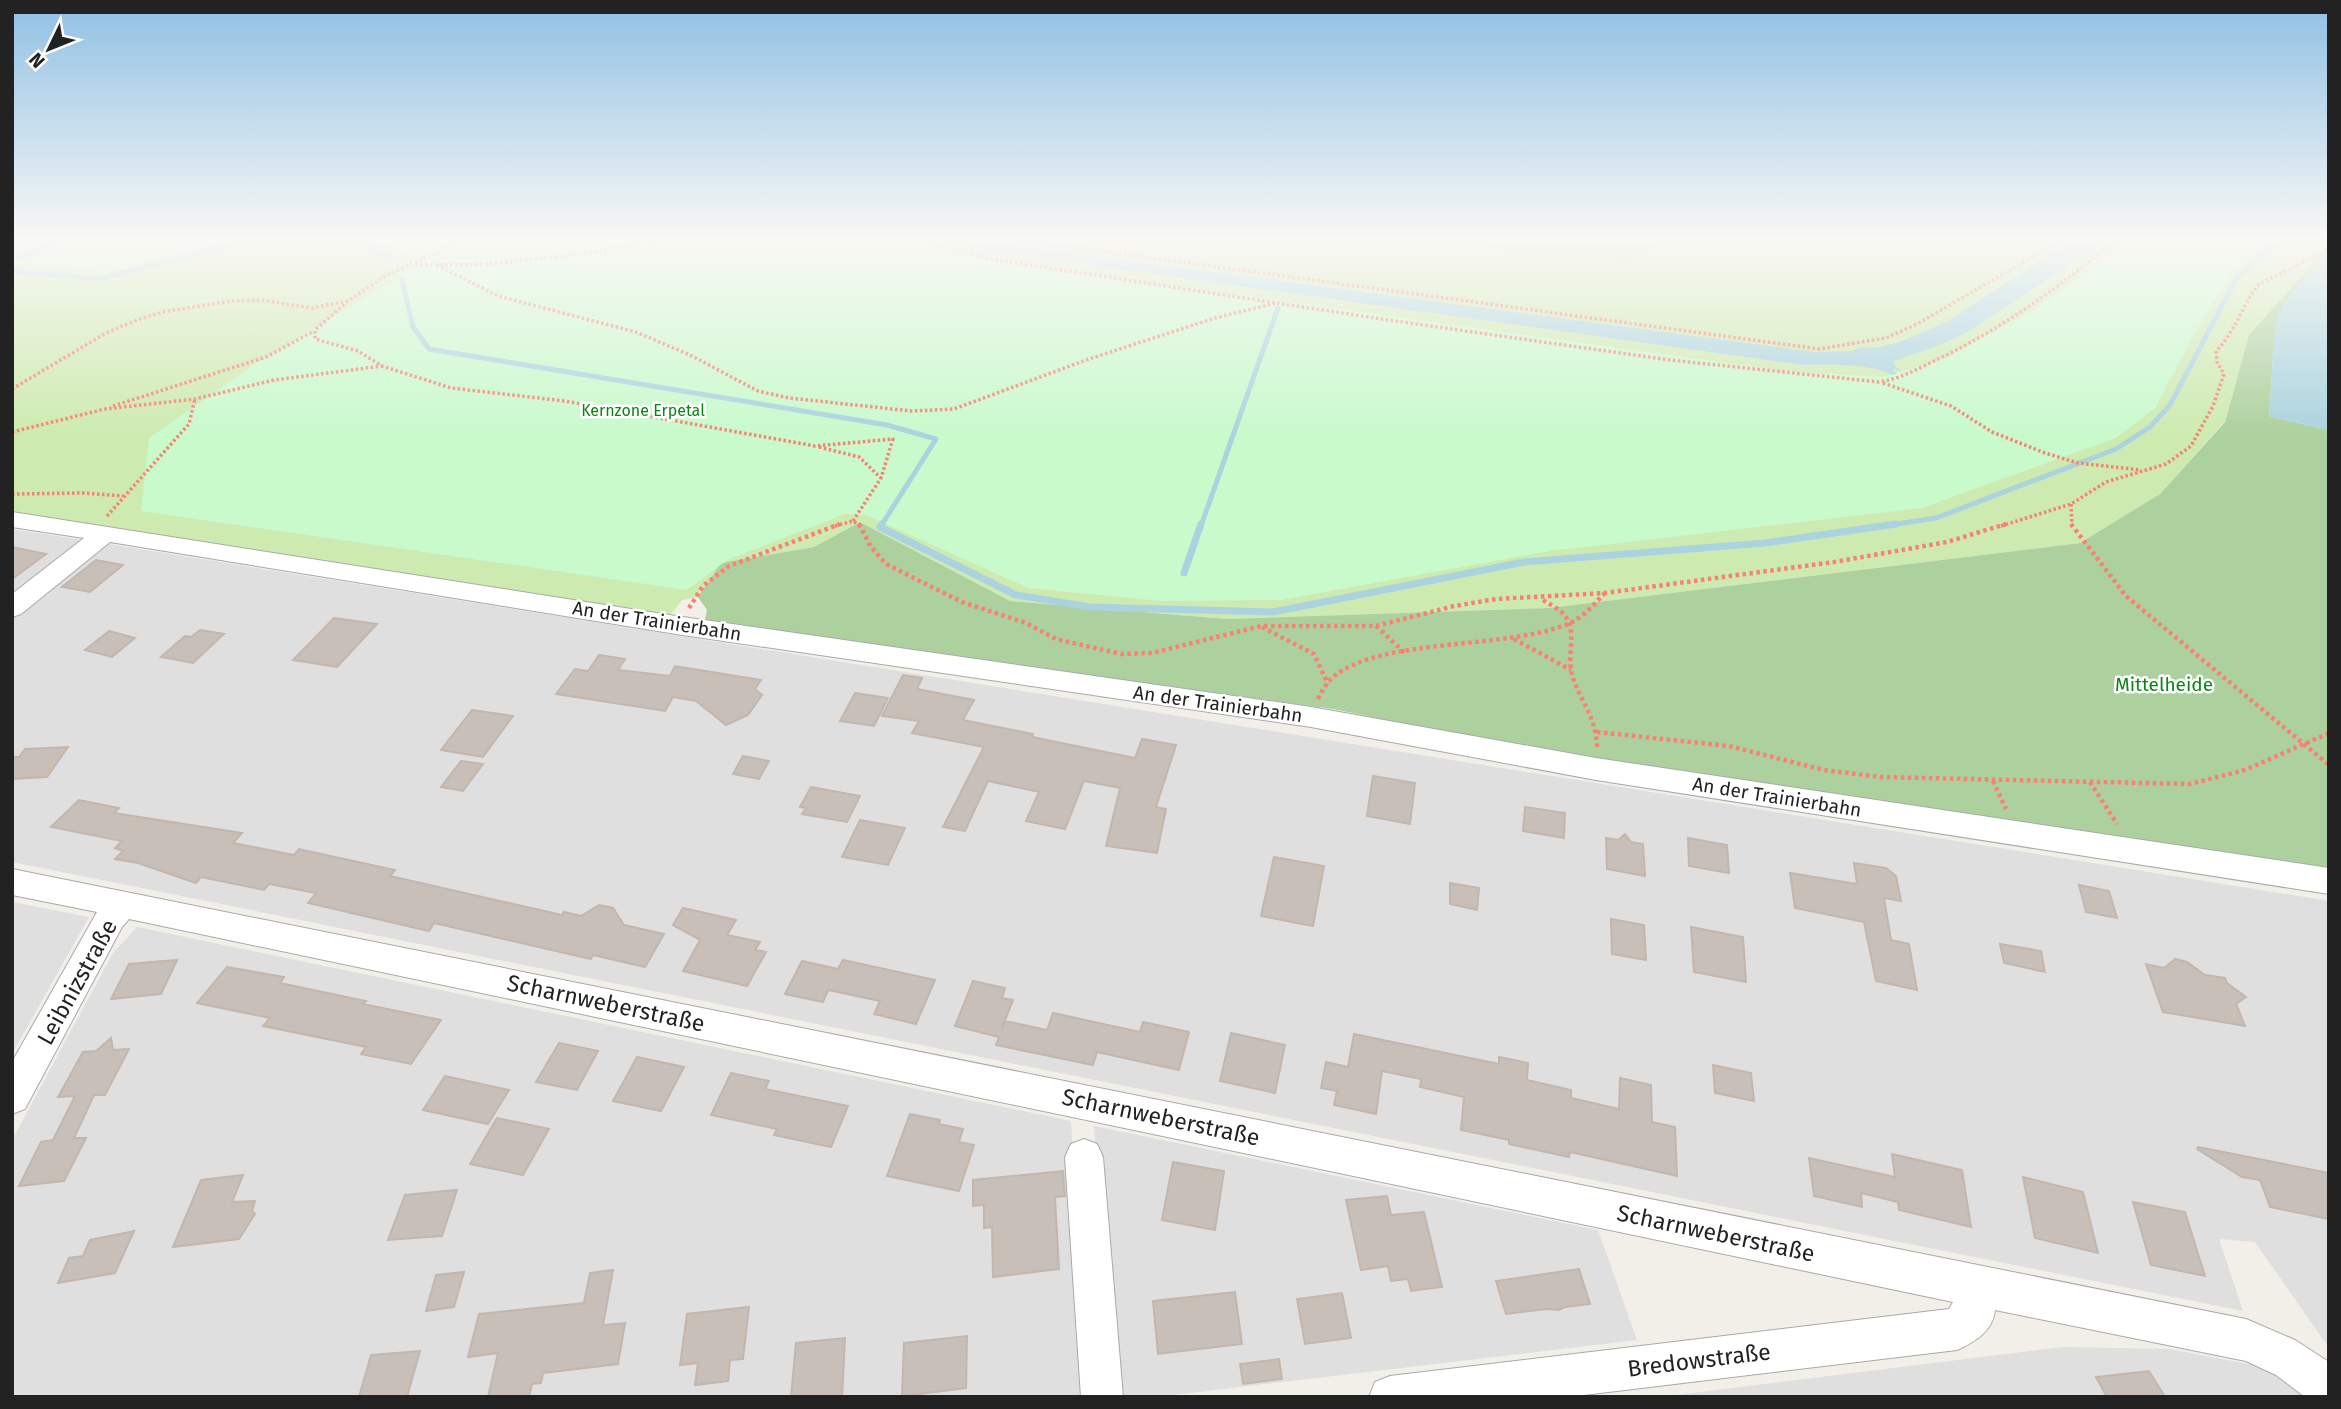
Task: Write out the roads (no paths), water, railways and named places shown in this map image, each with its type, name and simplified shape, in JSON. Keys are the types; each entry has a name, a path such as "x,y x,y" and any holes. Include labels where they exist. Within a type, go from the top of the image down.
{"street":[{"name":"An der Trainierbahn","path":"12,519 676,625 1311,717 1596,769 2329,881"},
{"path":"12,608 99,533"},
{"name":"Scharnweberstraße","path":"12,882 1098,1104 1972,1287 2246,1340 2282,1353 2317,1379"},
{"name":"Leibnizstraße","path":"12,1097 111,918 123,904"},
{"path":"1084,1157 1102,1397"},
{"name":"Bredowstraße","path":"1390,1397 1957,1329 1976,1314 1972,1287"}],"water":[{"path":"1366,304 1452,304 1815,352 1880,347 1900,342 1946,322 1974,304 2011,304 1945,343 1894,361 1895,366 1902,371 1892,369 1897,374 1891,375 1862,367 1803,365"},
{"path":"2285,304 2329,304 2329,430 2269,416 2277,326"}],"waterway":[{"path":"408,304 413,327 429,349 887,425 936,439 881,526"},
{"path":"1884,526 1936,518 2116,449 2150,427 2170,405 2223,304"},
{"path":"1201,526 1278,308"},
{"path":"882,524 880,527 1016,595 1090,607 1273,612 1524,562 1765,543 1896,524"},
{"path":"1184,573 1201,524"}],"park label":[{"name":"Kernzone Erpetal","path":"643,410"},
{"name":"Mittelheide","path":"2164,684"}]}
